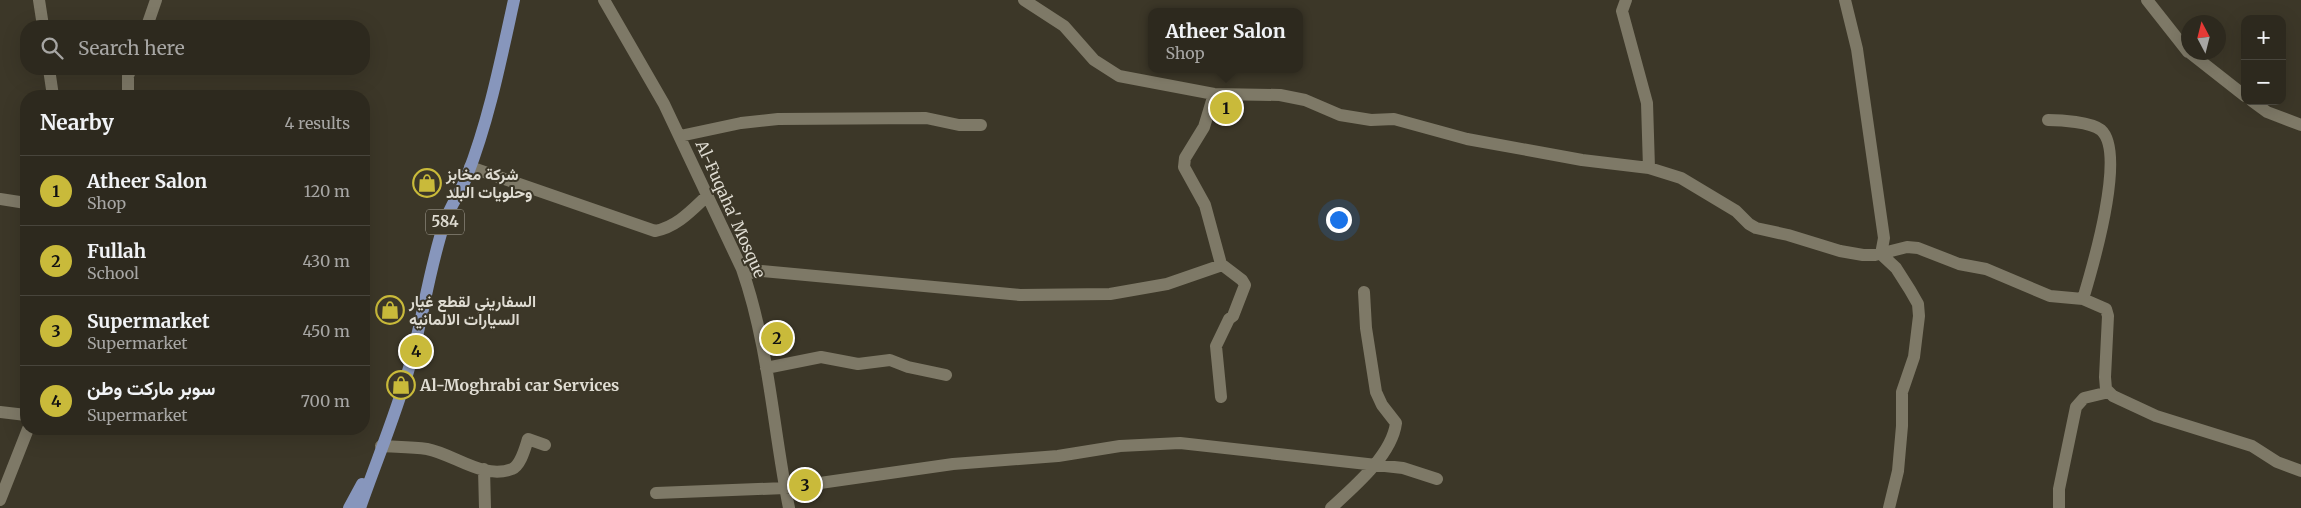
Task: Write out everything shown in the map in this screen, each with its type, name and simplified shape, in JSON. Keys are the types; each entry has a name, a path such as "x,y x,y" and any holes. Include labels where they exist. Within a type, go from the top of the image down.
{"main road":[{"name":"584","path":"381,446 408,370 446,219 470,167 492,95 514,0"},
{"path":"349,508 381,446"},
{"path":"360,508 381,446"}],"street":[{"path":"39,0 42,20"},
{"path":"149,20 156,0"},
{"name":"Al-Fuqaha' Mosque","path":"604,0 680,136 744,274 751,295 766,368 789,508"},
{"path":"1024,0 1064,26 1094,60 1113,74 1214,94 1280,94 1305,100 1340,115 1371,120 1394,119 1476,141 1582,160 1649,168 1680,178 1736,211 1756,228 1788,235 1840,251 1863,255 1881,254 1907,247 1918,248 1959,264 1986,269 2050,296 2083,299 2106,309 2108,316 2104,362 2106,389 2113,396 2156,416 2252,446 2277,462 2301,471"},
{"path":"1626,0 1622,10 1647,103 1649,168"},
{"path":"1845,0 1857,49 1882,220 1884,238 1881,254"},
{"path":"2146,0 2181,42"},
{"path":"2199,60 2241,93"},
{"path":"50,75 52,90"},
{"path":"128,75 128,90"},
{"path":"1214,94 1204,127 1187,155 1184,166 1205,205 1222,265 1242,280 1245,286 1232,316 1228,319 1216,344 1221,397"},
{"path":"2257,105 2267,112 2301,125"},
{"path":"680,136 741,123 778,119 926,118 959,125 981,125"},
{"path":"2048,120 2070,121 2099,129 2105,136 2109,149 2109,177 2105,214 2096,256 2083,299"},
{"path":"470,167 655,231 668,229 708,195"},
{"path":"0,199 20,202"},
{"path":"1881,254 1901,274 1916,300 1919,310 1914,357 1902,392 1902,426 1898,471 1889,508"},
{"path":"744,274 761,271 1020,295 1110,294 1167,284 1222,265"},
{"path":"1331,508 1354,487 1373,465 1392,438 1396,423 1382,405 1376,392 1366,328 1364,292"},
{"path":"766,368 821,357 858,364 890,360 908,367 946,375"},
{"path":"2059,508 2059,489 2076,407 2084,398 2109,392"},
{"path":"0,412 20,415"},
{"path":"0,500 26,435"},
{"path":"381,446 427,449 484,469 497,470 513,468 520,460 528,439 545,445"},
{"path":"656,493 785,488 953,464 1058,456 1120,446 1189,444 1403,468 1437,479"},
{"path":"484,469 486,508"}],"place":[{"name":"Atheer Salon","path":"1226,108"},
{"name":"شركة مخابز وحلويات البلد","path":"427,183"},
{"name":"السفاريني لقطع غيار السيارات الالمانيه","path":"390,310"},
{"name":"Fullah","path":"777,338"},
{"name":"سوبر ماركت وطن","path":"416,351"},
{"name":"Al-Moghrabi car Services","path":"401,385"},
{"name":"Supermarket","path":"805,485"}]}
